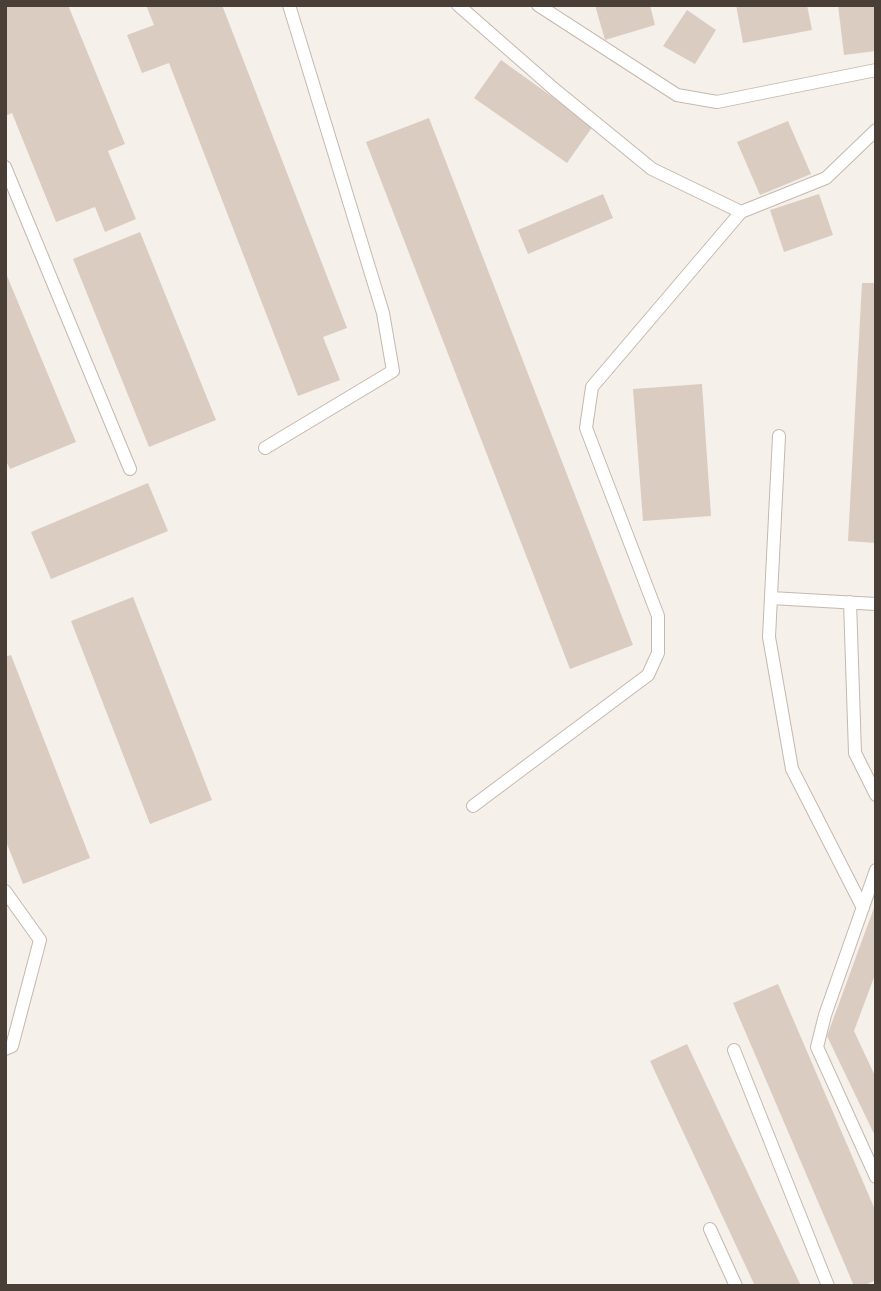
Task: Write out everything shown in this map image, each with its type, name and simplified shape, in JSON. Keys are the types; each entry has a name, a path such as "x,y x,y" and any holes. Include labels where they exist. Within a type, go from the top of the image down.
{"lane":[{"path":"265,448 393,371 383,313 289,5"},
{"path":"458,5 554,89 652,169 741,212"},
{"path":"537,5 677,95 716,102 876,70"},
{"path":"473,806 648,675 658,653 658,617 586,428 592,387 741,212 826,178 876,130"},
{"path":"5,167 130,469"},
{"path":"779,436 769,637 792,769 863,908"},
{"path":"771,598 876,604"},
{"path":"850,602 855,753 876,795"},
{"path":"876,870 825,1015 817,1047 876,1177"},
{"path":"5,891 40,940 12,1046 5,1049"},
{"path":"734,1051 828,1286"},
{"path":"710,1229 736,1286"}],"building":[{"path":"5,5 68,5 125,144 108,151 136,219 105,232 95,207 56,222 12,113 5,116"},
{"path":"146,5 222,5 347,328 323,337 340,380 298,396 169,63 142,73 127,35 154,25"},
{"path":"595,5 650,5 655,25 605,40"},
{"path":"736,5 807,5 812,30 743,43"},
{"path":"838,5 876,5 876,51 844,55"},
{"path":"687,10 716,30 695,64 663,46"},
{"path":"501,60 593,126 567,163 474,98"},
{"path":"429,118 633,645 570,669 366,142"},
{"path":"788,121 811,174 760,195 737,142"},
{"path":"603,194 613,218 528,254 518,230"},
{"path":"819,194 833,235 784,252 770,210"},
{"path":"140,232 216,420 149,447 73,259"},
{"path":"5,271 76,442 10,469 5,459"},
{"path":"862,283 876,283 876,543 848,541"},
{"path":"702,384 711,516 643,521 633,389"},
{"path":"148,483 168,531 51,579 31,532"},
{"path":"133,597 212,800 150,824 71,621"},
{"path":"11,655 90,858 23,884 5,839 5,657"},
{"path":"875,905 876,972 854,1031 876,1078 876,1138 827,1036"},
{"path":"778,984 876,1212 876,1280 863,1286 854,1286 733,1003"},
{"path":"687,1044 801,1286 755,1286 650,1061"}]}
